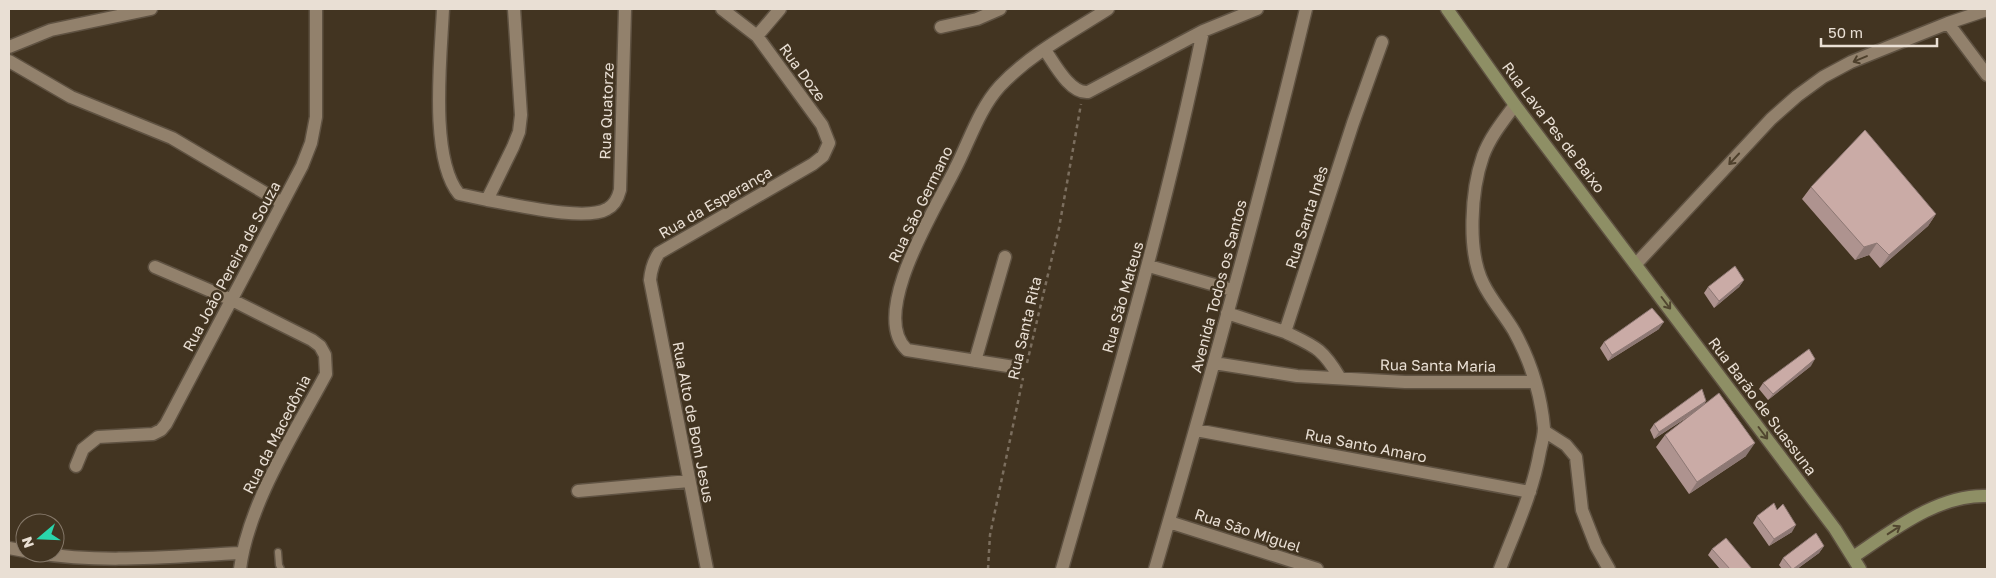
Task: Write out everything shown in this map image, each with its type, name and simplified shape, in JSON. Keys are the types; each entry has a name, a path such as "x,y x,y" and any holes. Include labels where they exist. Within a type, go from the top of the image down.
{"street":[{"path":"9,47 51,30 151,9"},
{"name":"Rua João Pereira de Souza","path":"76,466 83,449 98,437 147,434 161,430 166,424 232,300 302,166 311,143 316,117 316,9"},
{"path":"443,9 439,118 444,161 449,180 459,194 487,200 519,132 521,116 514,9"},
{"name":"Rua Quatorze","path":"487,200 588,214 606,210 614,204 620,190 625,9"},
{"name":"Rua Doze","path":"722,9 757,36 822,125 829,143 827,150 813,164"},
{"path":"757,36 780,9"},
{"path":"941,27 977,19 1000,9"},
{"path":"1108,9 1044,50 1072,88 1083,93 1094,90 1203,31 1256,9"},
{"name":"Avenida Todos os Santos","path":"1155,569 1196,430 1232,290 1276,132 1306,9"},
{"name":"Rua Lava Pes de Baixo","path":"1447,9 1515,105 1636,264"},
{"path":"1636,264 1771,119 1797,96 1823,77 1851,62 1948,23 1987,10"},
{"path":"1948,23 1987,75"},
{"name":"Rua São Mateus","path":"1062,569 1149,266 1184,126 1203,31"},
{"name":"Rua Santa Inês","path":"1286,332 1353,124 1382,42"},
{"name":"Rua São Germano","path":"1019,370 907,350 901,345 895,328 900,288 913,249 944,192 988,101 1016,71 1044,50"},
{"path":"9,61 71,96 172,138 282,203"},
{"path":"1500,569 1530,492 1544,431 1535,382 1527,359 1514,331 1483,283 1477,268 1474,251 1474,208 1477,179 1481,164 1492,138 1515,105"},
{"name":"Rua da Esperança","path":"650,280 653,261 659,253 813,164"},
{"path":"975,361 1006,256"},
{"name":"Rua Barão de Suassuna","path":"1636,264 1835,529 1856,565"},
{"name":"Rua da Macedônia","path":"155,266 232,300 312,340 320,346 325,355 326,374 268,483 253,516 242,553 240,569"},
{"path":"1149,266 1232,290"},
{"name":"Rua Alto de Bom Jesus","path":"650,280 707,569"},
{"path":"1227,313 1286,332 1318,348 1340,378"},
{"name":"Rua Santa Maria","path":"1214,363 1297,376 1454,384 1535,382"},
{"name":"Rua Santo Amaro","path":"1196,430 1530,492"},
{"path":"1544,431 1566,445 1576,457 1582,510 1596,546 1609,569"},
{"path":"578,492 689,481"},
{"path":"1856,565 1908,521 1958,499 1987,496"},
{"name":"Rua São Miguel","path":"1169,522 1317,569"},
{"path":"65,556 122,558 242,553"}],"lane":[{"path":"278,552 281,569"}],"path":[{"name":"Rua Santa Rita","path":"1027,363 1059,228 1083,93"},
{"name":"Rua Santa Rita","path":"988,569 990,535 1019,370"}],"building":[{"path":"1865,130 1936,214 1889,255 1877,243 1864,247 1811,187"},
{"path":"1735,266 1744,280 1719,301 1708,287"},
{"path":"1652,308 1664,322 1612,355 1604,342"},
{"path":"1809,349 1815,359 1773,394 1763,383"},
{"path":"1702,389 1706,401 1659,432 1654,424"},
{"path":"1719,393 1755,443 1697,482 1665,435"},
{"path":"1774,503 1777,510 1783,504 1796,525 1774,539 1757,516"},
{"path":"1816,533 1824,546 1792,569 1783,558"},
{"path":"1726,538 1752,569 1730,569 1712,549"}]}
